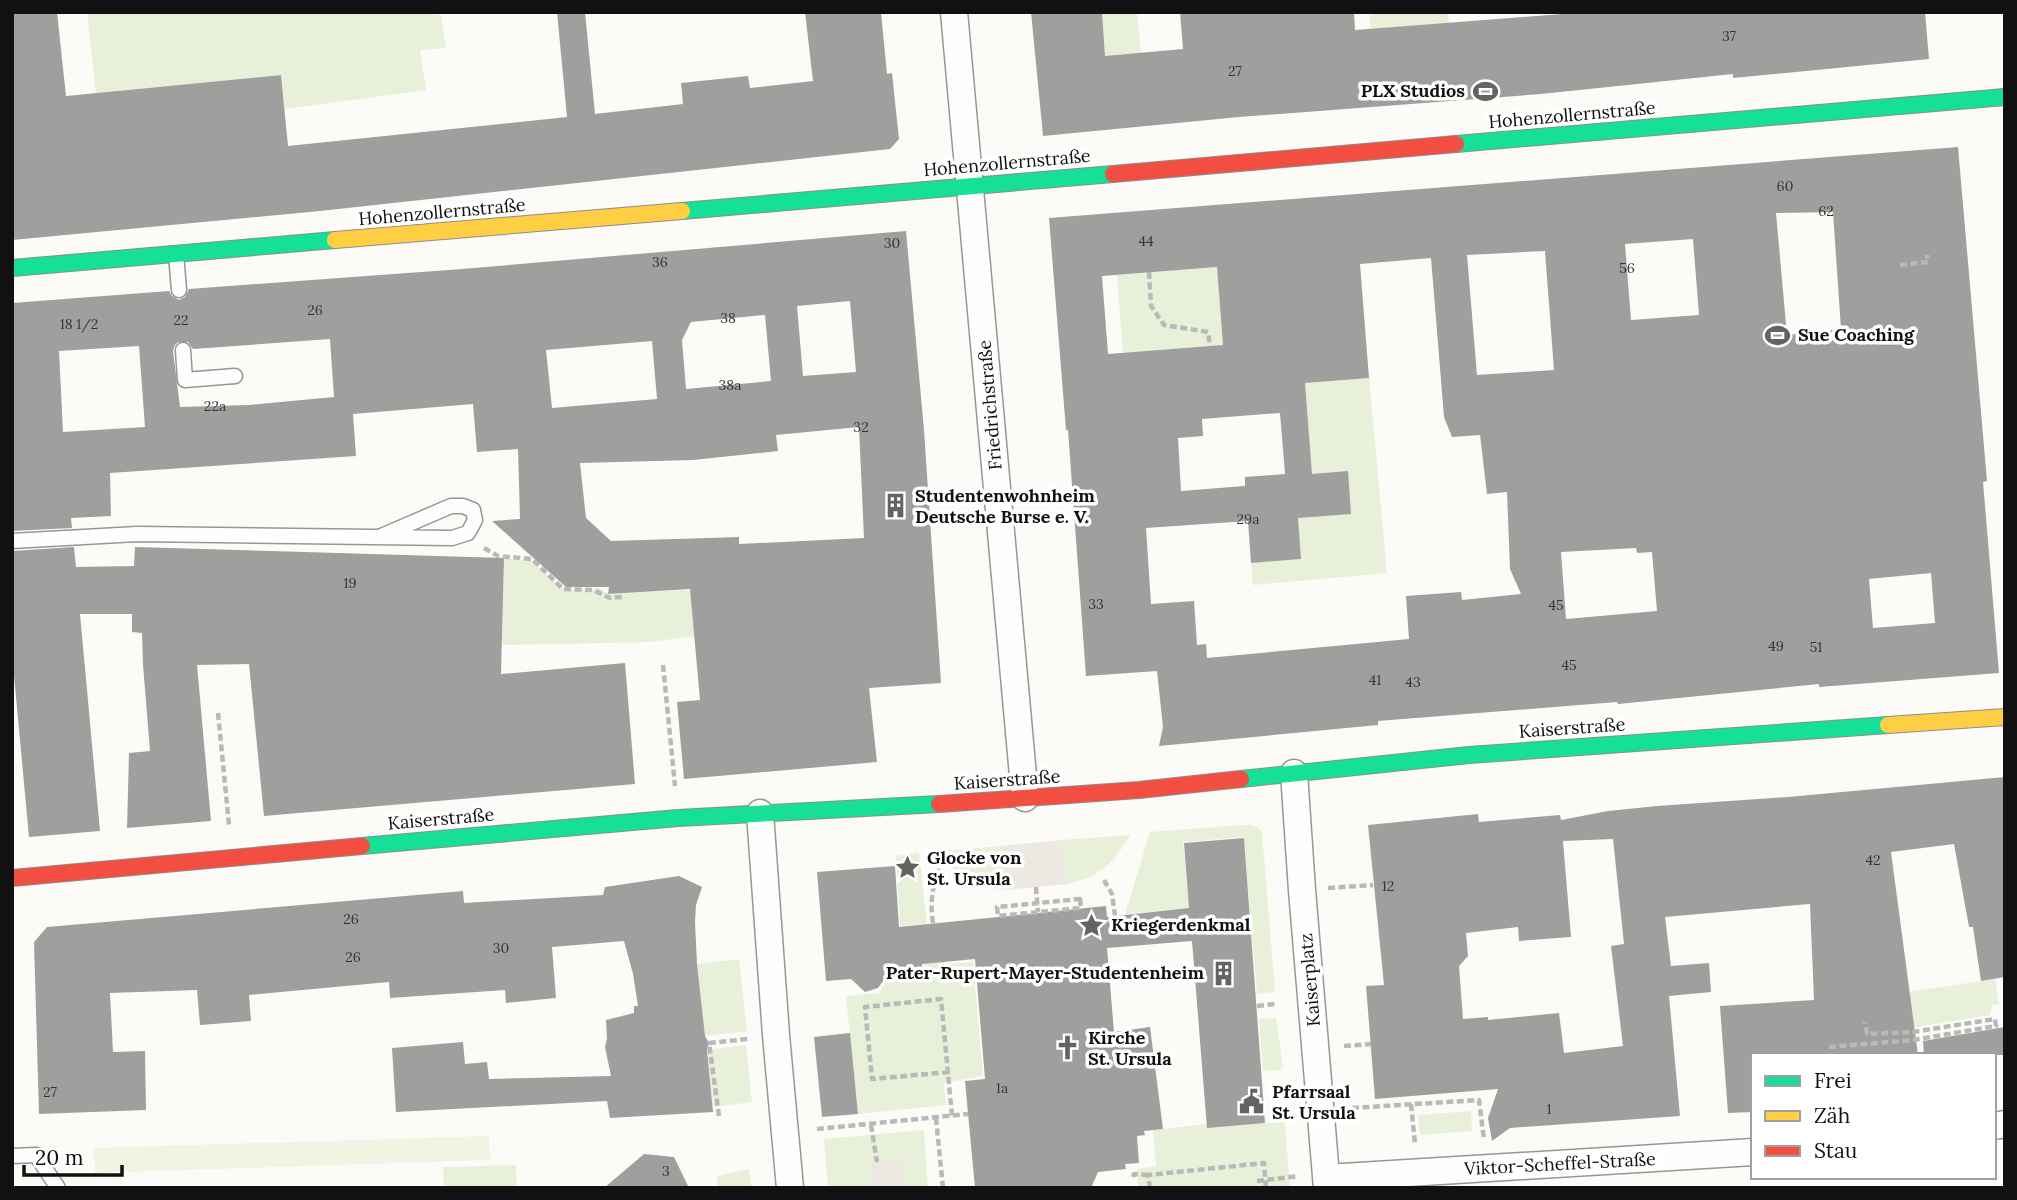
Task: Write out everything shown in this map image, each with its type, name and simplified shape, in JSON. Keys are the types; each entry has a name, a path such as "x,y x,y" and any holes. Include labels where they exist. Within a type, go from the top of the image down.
{"street":[{"name":"Friedrichstraße","path":"954,12 1025,798"},
{"name":"Hohenzollernstraße","path":"12,268 2005,97"},
{"name":"Kaiserstraße","path":"12,878 678,818 1139,790 1534,750 2005,717"},
{"name":"Kaiserplatz","path":"1294,773 1326,1183"},
{"path":"760,813 790,1188"},
{"name":"Viktor-Scheffel-Straße","path":"1326,1183 1751,1152"}],"lane":[{"path":"176,254 179,290"},
{"path":"183,350 185,380 235,376"},
{"path":"12,541 138,534 452,538 468,533 475,520 473,510 463,506 451,506 379,537"},
{"path":"12,1156 36,1155 58,1188"}],"path":[{"path":"1900,265 1928,262 1927,255"},
{"path":"1149,272 1151,306 1164,325 1208,332 1210,346"},
{"path":"468,533 486,550 498,556 532,559 563,589 593,590 610,598 622,597"},
{"path":"663,665 678,818"},
{"path":"218,713 233,858"},
{"path":"933,923 931,895 939,869"},
{"path":"1104,880 1112,894 1115,916"},
{"path":"1302,890 1373,886"},
{"path":"1036,887 1038,912"},
{"path":"1080,899 1081,908 1038,912 998,916 997,907 1080,899"},
{"path":"948,1072 872,1079 865,1007 941,999 948,1072 952,1116"},
{"path":"1257,1006 1275,1004"},
{"path":"1829,1047 1913,1040 1996,1026 1995,1019 1913,1032 1867,1034 1865,1022"},
{"path":"719,1116 709,1043 776,1035"},
{"path":"1352,1108 1479,1100 1484,1139"},
{"path":"1411,1104 1415,1143"},
{"path":"817,1129 968,1114"},
{"path":"936,1118 943,1188"},
{"path":"871,1125 877,1162"},
{"path":"1133,1177 1134,1174 1149,1175 1264,1164 1266,1188"},
{"path":"1149,1175 1150,1188"},
{"path":"1257,1181 1299,1176"}],"green space":[{"path":"87,12 428,12 441,15 446,48 420,50 426,90 285,109 281,75 96,93"},
{"path":"1102,12 1137,12 1141,53 1105,56"},
{"path":"1369,12 1448,12 1449,23 1371,29"},
{"path":"1217,267 1223,345 1123,353 1117,275"},
{"path":"1369,378 1387,573 1253,585 1251,563 1301,559 1298,518 1312,474 1305,383"},
{"path":"504,558 531,561 563,589 593,590 597,587 609,594 721,588 695,636 651,642 502,645"},
{"path":"1251,825 1262,832 1275,990 1273,992 1257,994 1244,837 1183,842 1189,908 1125,914 1150,832"},
{"path":"1130,835 1118,854 1104,868 1067,884 1062,840"},
{"path":"1001,846 1004,890 967,879 952,867 939,851"},
{"path":"919,853 927,924 900,926 896,856"},
{"path":"943,954 945,964 973,962 983,1076 944,1083 946,1105 858,1114 846,996 879,993 887,980 926,975 924,956"},
{"path":"739,959 747,1031 705,1036 697,964"},
{"path":"1995,979 1999,1004 1992,1005 1990,1015 1911,1028 1909,992"},
{"path":"1276,1018 1283,1066 1280,1070 1263,1071 1259,1019"},
{"path":"746,1045 752,1102 713,1107 707,1050"},
{"path":"1471,1111 1472,1131 1420,1135 1418,1115"},
{"path":"1285,1122 1290,1188 1138,1188 1137,1169 1156,1166 1153,1130 1207,1124 1208,1127"},
{"path":"924,1130 928,1188 828,1188 824,1139"},
{"path":"489,1136 490,1160 95,1173 94,1148"},
{"path":"516,1165 517,1188 444,1188 443,1167"},
{"path":"749,1169 752,1188 718,1188 717,1176"}],"shaded area":[{"path":"1062,840 1067,884 1005,890 1001,846"},
{"path":"902,1159 905,1188 871,1188 868,1163"}],"building":[{"path":"12,12 57,12 66,96 281,75 288,146 567,117 557,12 585,12 595,114 683,104 681,83 748,76 750,88 813,81 805,12 881,12 887,74 892,73 899,139 890,149 320,211 12,240"},
{"path":"1031,12 1102,12 1105,56 1183,49 1180,12 1354,12 1355,30 1562,12 1925,12 1929,59 1043,136"},
{"path":"1958,147 1987,481 1983,482 1999,673 1819,687 1819,684 1618,704 1378,721 1378,725 1159,746 1163,727 1157,671 1086,676 1049,218","holes":["1833,212 1841,329 1787,335 1776,213","1693,239 1699,315 1631,320 1625,244","1545,251 1554,370 1477,375 1467,255","1431,258 1444,417 1452,437 1480,435 1487,494 1507,492 1510,569 1521,594 1462,600 1461,592 1406,596 1409,639 1207,658 1206,644 1197,645 1194,601 1151,604 1146,528 1248,521 1251,563 1301,559 1298,518 1351,514 1348,471 1312,474 1305,383 1369,378 1360,264","1217,267 1223,345 1108,354 1102,276","1280,413 1285,474 1245,477 1245,486 1181,491 1178,438 1203,436 1202,419","1636,548 1637,553 1652,552 1657,611 1566,619 1561,552","1931,573 1935,623 1873,628 1869,579"]},
{"path":"906,231 924,430 941,683 869,688 877,762 684,779 677,702 700,700 690,589 608,594 609,587 566,587 492,521 520,519 518,449 477,452 473,404 353,414 356,456 110,473 111,516 71,518 72,528 12,531 12,303 169,291 179,300 185,297 189,289","holes":["850,301 856,372 803,376 797,306","765,315 771,381 686,389 682,340 691,322","330,339 334,397 249,405 180,407 173,351 178,342 188,342 193,349","652,341 657,399 552,408 546,350","139,346 145,427 63,432 59,351","859,427 864,538 739,544 739,537 611,541 586,518 580,463 693,460 778,451 776,435"]},
{"path":"74,547 76,567 134,566 135,547 504,558 501,674 625,663 635,784 264,816 249,664 197,665 211,821 127,828 129,753 150,751 142,633 132,632 132,614 80,614 100,831 29,837 12,654 12,551"},
{"path":"2005,777 2005,977 1981,981 1973,927 1969,927 1954,844 1891,852 1918,1053 1751,1053 1751,1112 1728,1113 1720,1006 1814,1000 1810,904 1665,917 1671,966 1709,963 1711,992 1669,996 1680,1116 1510,1128 1492,1141 1488,1118 1498,1089 1375,1099 1366,986 1384,985 1368,825 1478,814 1479,822 1560,815 1561,820 1608,811","holes":["1613,839 1624,944 1611,946 1623,1046 1564,1053 1559,1013 1488,1020 1488,1017 1463,1019 1459,966 1468,956 1466,933 1518,927 1519,941 1571,937 1563,841"]},
{"path":"1244,838 1265,1123 1207,1128 1192,941 1107,948 1114,1032 1150,1027 1163,1129 1144,1131 1145,1135 1137,1136 1139,1163 1125,1164 1126,1169 1098,1172 1091,1188 975,1188 965,1081 985,1079 975,959 922,964 923,973 886,977 878,988 865,992 851,979 826,981 817,872 895,866 899,927 1106,906 1107,917 1189,908 1184,843"},
{"path":"679,876 702,887 696,905 697,964 705,1036 709,1043 707,1050 713,1112 610,1118 607,1101 396,1112 392,1048 463,1042 465,1064 487,1062 489,1079 611,1076 605,1047 606,1020 634,1013 634,1006 638,1006 624,941 552,947 556,998 506,1003 505,990 390,998 389,982 249,995 251,1021 200,1025 197,990 110,993 113,1052 145,1051 146,1110 39,1114 34,942 47,927 463,891 464,903 603,895 605,887"},
{"path":"2005,1027 2005,1055 1924,1053 1923,1041"},
{"path":"850,1033 858,1114 822,1117 814,1037"},
{"path":"644,1154 674,1157 689,1188 604,1188"}],"traffic: fast":[{"path":"1456,144 2005,97"},
{"path":"682,211 1113,174"},
{"path":"12,268 335,240"},
{"path":"1241,779 1469,755 1888,725"},
{"path":"362,846 678,818 939,804"}],"traffic: slow":[{"path":"335,240 682,211"},
{"path":"1888,725 2005,717"}],"traffic: jam":[{"path":"1113,174 1456,144"},
{"path":"939,804 1139,790 1241,779"},
{"path":"12,878 362,846"}],"place":[{"name":"PLX Studios","path":"1485,91"},
{"name":"Sue Coaching","path":"1778,335"},
{"name":"Studentenwohnheim Deutsche Burse e. V.","path":"895,506"},
{"name":"Glocke von St. Ursula","path":"907,868"},
{"name":"Kriegerdenkmal","path":"1091,925"},
{"name":"Pater-Rupert-Mayer-Studentenheim","path":"1224,973"},
{"name":"Kirche St. Ursula","path":"1068,1048"},
{"name":"Pfarrsaal St. Ursula","path":"1252,1102"}]}
